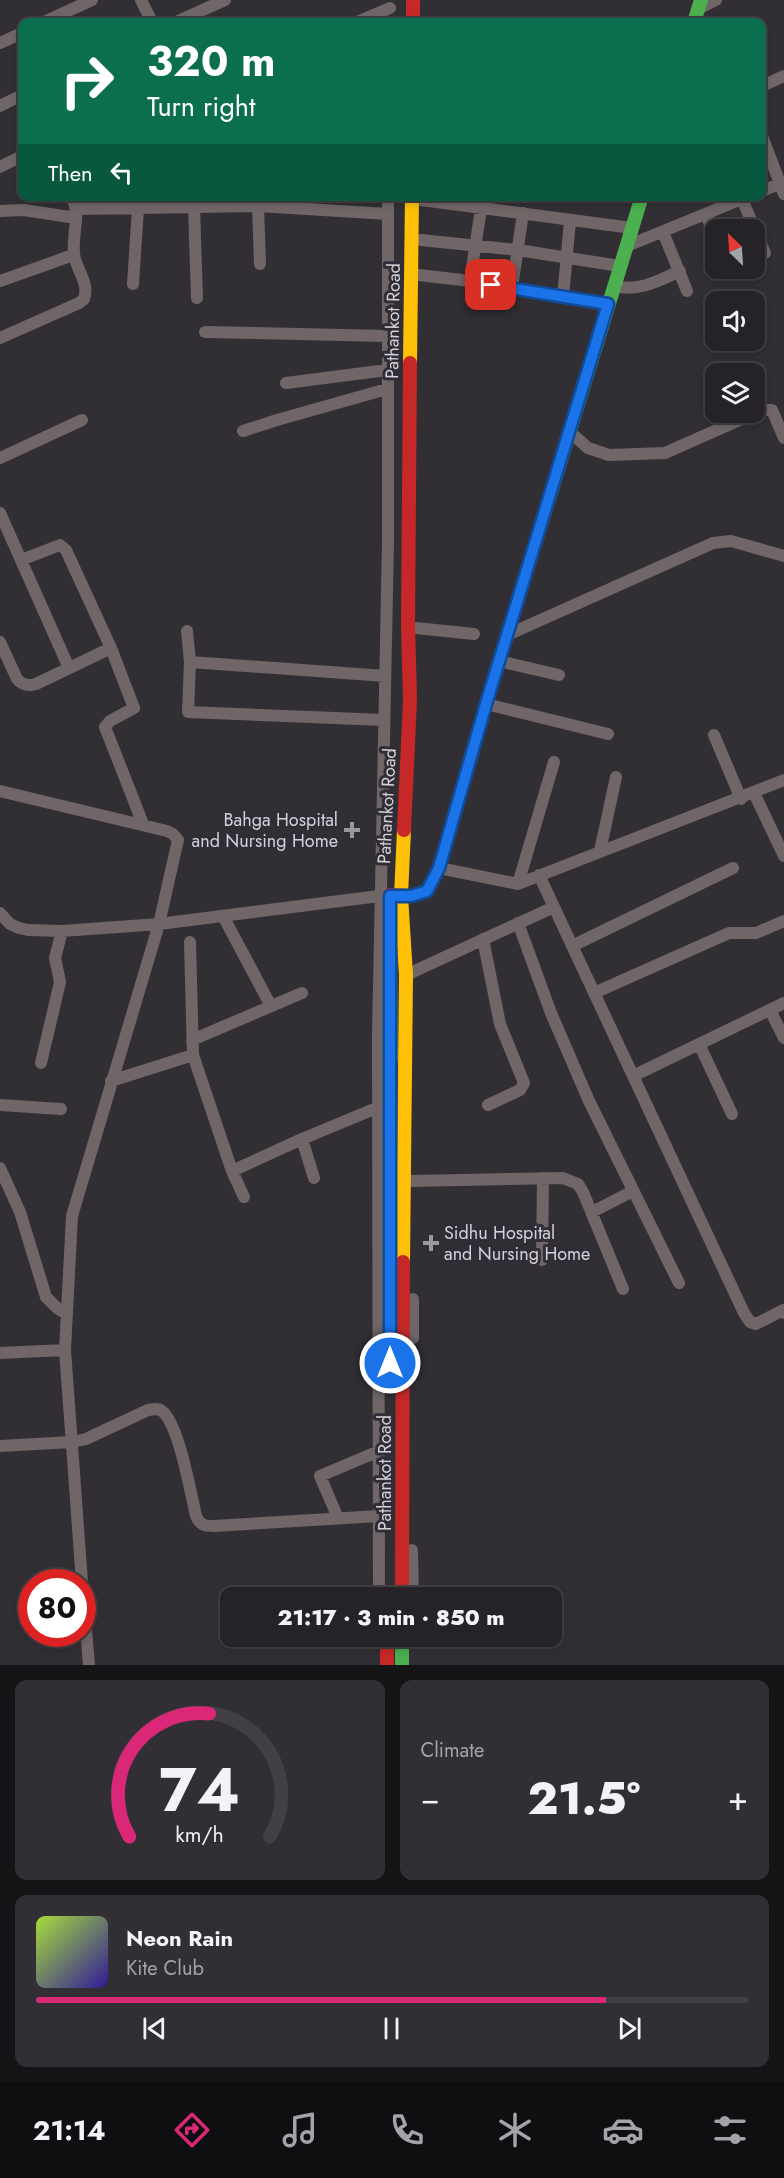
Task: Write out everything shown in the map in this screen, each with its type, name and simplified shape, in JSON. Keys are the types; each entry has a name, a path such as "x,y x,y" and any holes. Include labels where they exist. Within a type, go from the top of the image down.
{"main road":[{"path":"413,0 413,18"},
{"path":"394,2 399,18"},
{"path":"696,18 701,4"},
{"path":"388,1587 396,896 399,201"},
{"name":"Pathankot Road","path":"402,1587 403,1173 409,973 396,896 410,700 408,626 418,201"},
{"path":"396,896 427,891 439,868 486,704 640,201"},
{"path":"387,1647 387,1665"}],"street":[{"path":"53,18 92,0"},
{"path":"141,0 150,18"},
{"path":"185,18 225,0"},
{"path":"422,18 423,0"},
{"path":"701,4 716,0"},
{"path":"364,18 394,2"},
{"path":"391,18 394,2"},
{"path":"0,43 18,35"},
{"path":"766,84 784,76"},
{"path":"0,106 18,97"},
{"path":"766,146 783,187 766,190"},
{"path":"0,167 18,158"},
{"path":"388,201 388,542 384,720 396,896"},
{"path":"379,1587 379,1107 416,628 421,240 418,201"},
{"path":"435,201 632,228"},
{"path":"627,246 738,201"},
{"path":"746,201 753,219"},
{"path":"0,211 75,204 138,208 258,206 287,202 388,214"},
{"path":"0,339 84,299 86,287 74,255 75,204"},
{"path":"258,206 260,264"},
{"path":"194,207 197,298"},
{"path":"132,285 138,208"},
{"path":"470,281 481,209"},
{"path":"512,288 523,213"},
{"path":"705,214 707,219"},
{"path":"563,297 570,221"},
{"path":"663,232 687,291"},
{"path":"421,240 518,250 620,266"},
{"path":"0,281 74,255"},
{"path":"614,286 627,289 642,287 680,271"},
{"path":"419,275 470,281 608,304"},
{"path":"205,332 388,336"},
{"path":"286,383 387,370"},
{"path":"243,431 387,389"},
{"path":"569,431 588,448 609,455 665,453 762,410 771,410 784,438"},
{"path":"0,458 82,420"},
{"path":"0,513 3,530 21,560 69,668"},
{"path":"507,635 713,543 731,541 784,556"},
{"path":"21,560 56,546 64,546 111,648 134,708 110,721 105,727 143,824"},
{"path":"416,628 474,634"},
{"path":"187,631 188,712 384,720"},
{"path":"0,642 17,679 23,684 36,684 111,648"},
{"path":"499,661 559,675"},
{"path":"189,662 385,676"},
{"path":"486,704 608,734"},
{"path":"714,735 741,798"},
{"path":"518,884 554,762"},
{"path":"600,851 616,777"},
{"path":"439,868 518,884 784,780"},
{"path":"0,791 143,824 173,834 178,840 159,924 72,1216 65,1350 81,1569"},
{"path":"754,793 784,856"},
{"path":"572,946 733,868"},
{"path":"539,875 750,1322 756,1324 784,1311"},
{"path":"0,913 10,924 19,928 62,931 159,924 396,896"},
{"path":"413,1587 409,973 554,907"},
{"path":"223,916 271,1006"},
{"path":"594,993 729,933 756,933 784,921"},
{"path":"518,923 550,1013 566,1050 679,1283"},
{"path":"41,1063 60,982 55,958 62,931"},
{"path":"483,939 500,1024 524,1083 520,1090 488,1105"},
{"path":"190,942 193,1054 232,1171 244,1197"},
{"path":"192,1040 302,993"},
{"path":"633,1076 784,1003"},
{"path":"770,1010 784,1038"},
{"path":"699,1044 732,1114"},
{"path":"111,1081 193,1054"},
{"path":"0,1105 62,1109"},
{"path":"232,1171 379,1107"},
{"path":"302,1139 314,1179"},
{"path":"0,1168 20,1212 46,1297 67,1314"},
{"path":"542,1260 543,1178"},
{"path":"411,1181 563,1178 578,1184 584,1192 623,1289"},
{"path":"592,1212 633,1191"},
{"path":"0,1353 65,1350"},
{"path":"0,1446 72,1442 86,1439 148,1410 156,1409 164,1413 176,1440 186,1468 196,1516 200,1524 214,1526 379,1516"},
{"path":"338,1518 321,1476 379,1451"},
{"path":"87,1647 89,1665"},
{"path":"380,1647 380,1665"}],"traffic: fast":[{"path":"695,18 701,0"},
{"path":"549,499 640,201"},
{"path":"390,926 391,1060"},
{"path":"402,1647 402,1665"}],"traffic: slow":[{"path":"410,363 412,201"},
{"path":"403,1262 406,975 401,896 404,830"}],"traffic: jam":[{"path":"413,0 413,18"},
{"path":"404,830 410,700 408,626 410,363"},
{"path":"390,895 411,896 427,891 439,868 486,704 549,499"},
{"path":"402,1587 403,1262"},
{"path":"387,1647 387,1665"}],"place":[{"name":"Bahga Hospital and Nursing Home","path":"352,830"},
{"name":"Sidhu Hospital and Nursing Home","path":"431,1243"}],"route":[{"path":"390,1363 390,896 419,895 427,891 439,868 486,704 608,304 491,285"}]}
